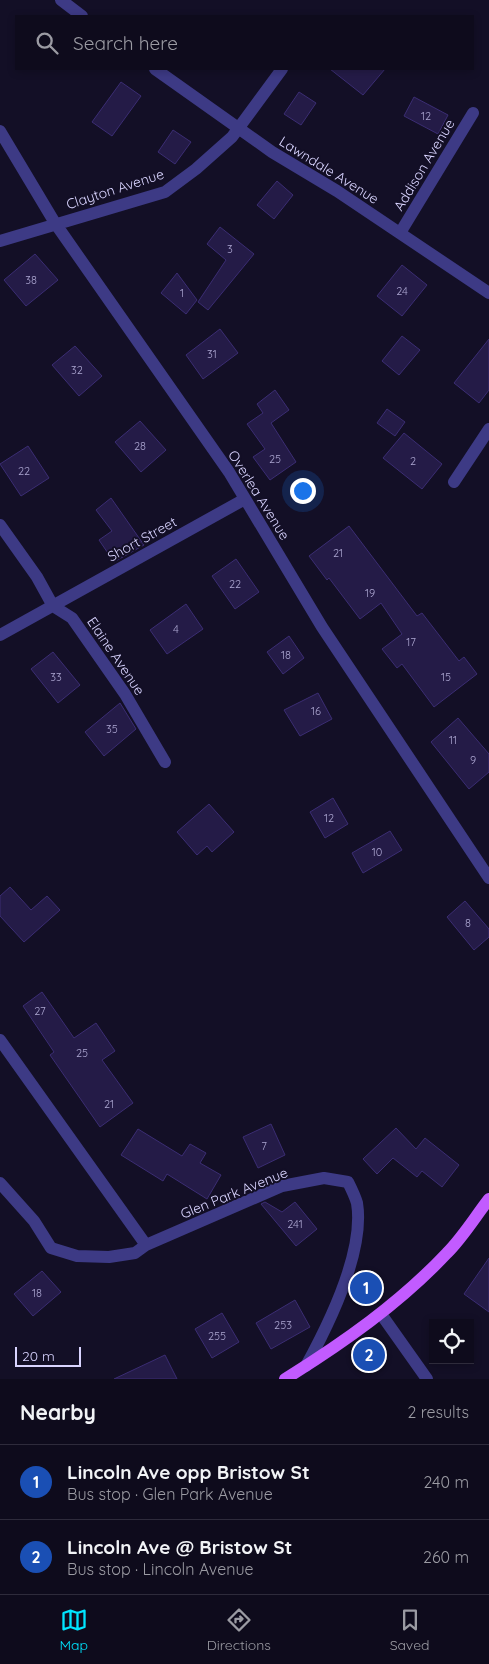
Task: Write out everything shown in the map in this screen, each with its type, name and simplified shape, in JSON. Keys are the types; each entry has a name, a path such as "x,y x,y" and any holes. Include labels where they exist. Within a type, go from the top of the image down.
{"main road":[{"path":"286,1379 381,1314 448,1253 489,1199"}],"street":[{"path":"61,0 81,15"},
{"name":"Lawndale Avenue","path":"156,70 238,128 489,293"},
{"name":"Clayton Avenue","path":"0,241 55,223 165,192 224,144 281,70"},
{"name":"Addison Avenue","path":"400,233 473,113"},
{"name":"Overlea Avenue","path":"0,131 55,223 229,472 322,627 489,878"},
{"path":"454,482 489,429"},
{"name":"Short Street","path":"0,635 245,498"},
{"name":"Elaine Avenue","path":"0,525 37,577 53,606 72,618 125,694 165,762"},
{"path":"0,1040 146,1245"},
{"name":"Glen Park Avenue","path":"0,1183 34,1221 51,1248 77,1256 109,1257 135,1253 146,1245 282,1186 324,1178 348,1182 356,1200 358,1216 356,1241 330,1324 306,1366"},
{"path":"381,1314 428,1379"}],"building":[{"path":"331,70 384,70 363,95"},
{"path":"121,82 141,96 112,136 92,122"},
{"path":"299,92 316,103 301,125 284,114"},
{"path":"414,97 448,115 438,134 404,116"},
{"path":"173,130 191,142 175,164 158,152"},
{"path":"277,181 293,195 274,219 257,205"},
{"path":"220,227 254,254 208,310 198,302 226,260 207,244"},
{"path":"35,254 58,280 26,306 4,280"},
{"path":"402,265 427,285 402,316 377,296"},
{"path":"177,273 197,300 186,314 161,293"},
{"path":"220,329 238,353 203,379 186,355"},
{"path":"402,336 420,350 399,375 382,361"},
{"path":"489,339 489,390 479,403 454,383"},
{"path":"75,346 102,376 79,396 52,365"},
{"path":"275,390 289,410 271,423 296,462 270,480 253,457 265,449 247,424 263,413 257,404"},
{"path":"387,409 405,422 395,436 377,423"},
{"path":"140,421 166,450 141,472 115,442"},
{"path":"404,433 442,464 422,489 383,458"},
{"path":"28,446 49,478 21,496 0,464"},
{"path":"111,498 144,545 114,562 99,540 112,531 96,510"},
{"path":"349,526 417,616 422,613 459,661 464,657 477,674 434,707 402,664 397,668 382,649 402,634 381,603 360,619 329,578 327,580 309,556"},
{"path":"236,559 259,592 235,609 212,576"},
{"path":"186,604 203,629 167,654 150,630"},
{"path":"289,636 304,658 283,674 267,652"},
{"path":"53,652 80,685 58,703 31,669"},
{"path":"318,693 332,719 300,736 284,710"},
{"path":"120,703 136,729 104,756 85,732"},
{"path":"458,718 489,754 489,772 469,789 431,742"},
{"path":"333,798 348,824 325,838 310,812"},
{"path":"209,804 234,832 212,852 207,846 197,855 177,832"},
{"path":"390,831 402,850 363,873 352,853"},
{"path":"10,887 31,910 47,896 60,910 24,942 0,916 0,896"},
{"path":"465,901 489,929 489,937 474,950 447,917"},
{"path":"42,992 74,1038 96,1023 115,1051 102,1060 133,1103 100,1127 50,1055 54,1052 23,1006"},
{"path":"271,1124 285,1155 258,1168 243,1137"},
{"path":"396,1128 416,1149 425,1138 459,1165 442,1187 422,1171 417,1177 393,1158 377,1174 363,1159"},
{"path":"138,1129 182,1156 190,1144 206,1153 200,1163 221,1175 207,1199 167,1174 163,1181 121,1155"},
{"path":"265,1202 282,1212 295,1202 317,1229 296,1246 261,1204"},
{"path":"489,1258 489,1312 464,1294"},
{"path":"42,1271 61,1292 33,1316 14,1294"},
{"path":"295,1300 310,1327 271,1349 256,1323"},
{"path":"222,1313 239,1342 212,1358 195,1329"},
{"path":"165,1355 177,1379 114,1379"}],"place":[{"name":"Lincoln Ave opp Bristow St","path":"366,1288"},
{"name":"Lincoln Ave @ Bristow St","path":"369,1355"}]}
